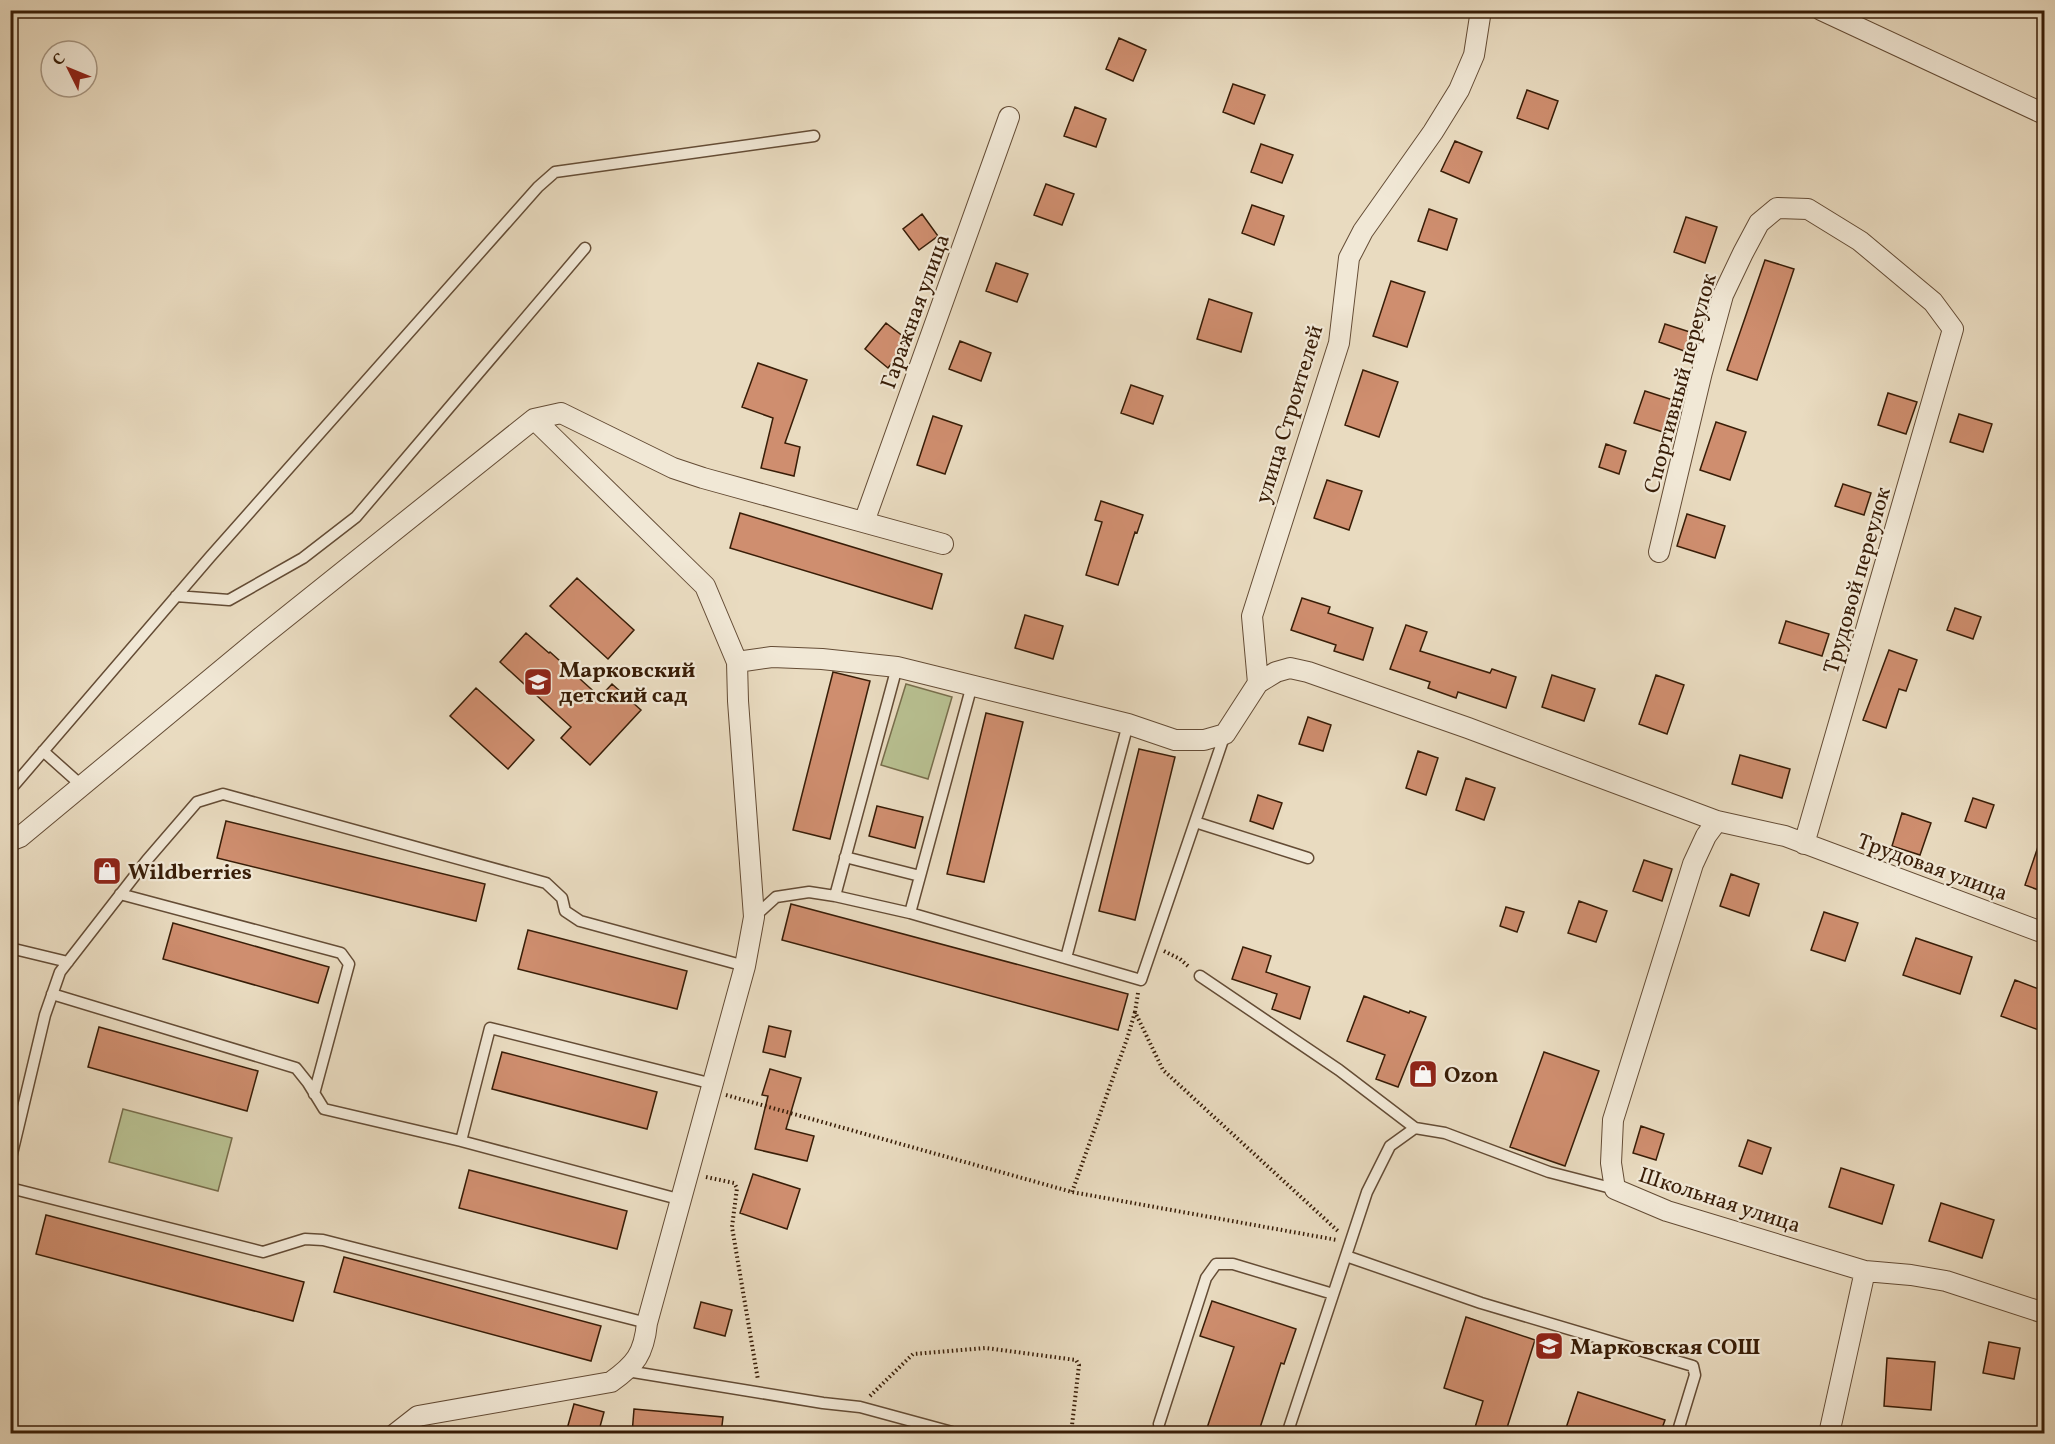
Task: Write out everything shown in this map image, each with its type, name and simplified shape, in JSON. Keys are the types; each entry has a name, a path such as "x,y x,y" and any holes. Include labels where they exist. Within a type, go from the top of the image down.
{"street":[{"name":"улица Строителей","path":"1258,683 1252,616 1339,343 1349,258 1363,231 1433,132 1459,90 1474,55 1481,10"},
{"path":"1821,10 2044,114"},
{"name":"Гаражная улица","path":"864,522 1009,117"},
{"name":"Спортивный переулок","path":"1659,552 1723,295 1760,223 1778,208 1808,208 1860,241 1933,302 1953,329"},
{"name":"Трудовой переулок","path":"1804,844 1953,329"},
{"path":"10,841 20,837 260,638 534,419 561,413 673,468 943,544"},
{"path":"396,1434 418,1416 611,1382 627,1371 638,1358 645,1340 647,1323 745,966 754,917 737,662 705,586 534,419"},
{"path":"737,662 772,657 822,659 897,668 1128,724 1175,740 1204,740 1225,734 1258,683"},
{"name":"Трудовая улица","path":"1258,683 1276,672 1290,668 1308,672 1468,728 1717,821 1785,836 2044,933"},
{"name":"Школьная улица","path":"1717,821 1706,836 1693,864 1613,1120 1611,1163 1615,1189 1667,1211 1865,1271 1946,1281 2044,1313"},
{"path":"1829,1434 1865,1271"}],"lane":[{"path":"10,790 176,596 530,196 555,172 814,136"},
{"path":"176,596 229,600 303,558 356,517 585,248"},
{"path":"835,896 897,668"},
{"path":"910,914 972,685"},
{"path":"1066,958 1128,724"},
{"path":"754,917 776,897 809,892 835,896 910,914 1141,980 1225,734"},
{"path":"43,751 81,785"},
{"path":"10,1162 45,1015 60,972 147,860 197,802 223,794 546,883 562,898 565,911 580,921 745,966"},
{"path":"1195,822 1308,858"},
{"path":"845,857 920,876"},
{"path":"120,894 341,953 349,964 314,1094"},
{"path":"10,948 68,962"},
{"path":"1200,976 1339,1070 1415,1128 1445,1133 1549,1172 1615,1189"},
{"path":"52,994 296,1068 324,1109 461,1141 682,1200"},
{"path":"461,1141 490,1028 712,1088"},
{"path":"1287,1434 1367,1192 1390,1146 1415,1128"},
{"path":"10,1188 263,1252 305,1239 323,1240 647,1323"},
{"path":"1346,1256 1481,1304 1693,1366 1695,1375 1677,1434"},
{"path":"1159,1424 1206,1278 1216,1264 1233,1264 1333,1294"},
{"path":"627,1371 860,1407 952,1432"}],"path":[{"path":"1153,945 1180,959 1200,976"},
{"path":"1072,1192 1128,1036 1141,980"},
{"path":"1135,1012 1162,1070 1350,1242"},
{"path":"712,1088 1072,1192 1350,1242"},
{"path":"689,1173 734,1183 737,1188 732,1227 760,1393"},
{"path":"860,1407 913,1354 986,1348 1076,1360 1079,1365 1071,1434"}],"green space":[{"path":"906,684 952,697 928,779 881,765"},
{"path":"123,1109 232,1138 218,1191 109,1162"}],"building":[{"path":"1119,38 1146,50 1133,81 1106,69"},
{"path":"1233,84 1265,95 1254,124 1223,112"},
{"path":"1527,90 1558,101 1548,129 1517,118"},
{"path":"1075,107 1106,119 1096,147 1064,136"},
{"path":"1455,141 1482,152 1469,183 1441,171"},
{"path":"1261,144 1293,155 1282,183 1251,172"},
{"path":"1046,184 1074,194 1062,225 1034,215"},
{"path":"1252,205 1284,216 1274,245 1242,233"},
{"path":"1429,209 1457,219 1447,250 1418,241"},
{"path":"922,214 938,236 919,250 903,229"},
{"path":"1686,217 1717,227 1705,263 1674,252"},
{"path":"1765,260 1794,269 1757,380 1727,370"},
{"path":"996,263 1028,274 1017,302 986,291"},
{"path":"1391,281 1425,292 1407,347 1373,336"},
{"path":"1209,299 1252,313 1241,352 1197,339"},
{"path":"886,323 909,341 888,368 865,349"},
{"path":"1665,324 1693,333 1687,352 1659,342"},
{"path":"960,341 991,353 981,381 949,369"},
{"path":"758,363 807,380 785,443 800,447 794,476 761,468 773,418 742,407"},
{"path":"1363,370 1398,382 1379,437 1345,425"},
{"path":"1131,385 1163,396 1153,424 1121,413"},
{"path":"1645,391 1673,400 1663,432 1634,423"},
{"path":"1888,393 1917,402 1906,434 1878,425"},
{"path":"1959,414 1992,424 1983,452 1950,442"},
{"path":"933,416 962,426 945,474 917,465"},
{"path":"1716,422 1746,432 1730,480 1700,470"},
{"path":"1606,444 1626,451 1619,474 1599,467"},
{"path":"1327,480 1362,491 1349,530 1314,518"},
{"path":"1843,484 1871,493 1864,515 1835,506"},
{"path":"1101,501 1143,515 1137,533 1135,532 1118,585 1086,575 1102,522 1095,520"},
{"path":"740,513 942,574 932,609 730,548"},
{"path":"1687,514 1725,526 1715,558 1677,546"},
{"path":"577,578 634,630 608,659 550,606"},
{"path":"1302,598 1330,607 1328,613 1373,628 1363,660 1334,651 1336,645 1291,630"},
{"path":"1955,608 1981,617 1973,639 1947,630"},
{"path":"1025,615 1063,626 1053,659 1015,648"},
{"path":"1786,621 1829,634 1822,656 1779,643"},
{"path":"1406,625 1427,632 1420,651 1490,673 1492,669 1516,677 1506,708 1458,692 1456,698 1428,688 1430,682 1390,669"},
{"path":"526,633 600,697 612,684 641,710 590,765 561,738 571,727 500,662"},
{"path":"1889,650 1917,660 1906,691 1899,689 1886,728 1863,720"},
{"path":"833,672 870,681 830,839 793,830"},
{"path":"1552,675 1595,689 1584,721 1542,707"},
{"path":"1656,675 1684,685 1667,734 1639,724"},
{"path":"476,688 534,740 508,769 450,716"},
{"path":"986,713 1023,722 984,882 947,874"},
{"path":"1308,717 1331,725 1323,751 1299,744"},
{"path":"1139,749 1175,757 1135,920 1099,911"},
{"path":"1418,751 1438,758 1426,795 1406,788"},
{"path":"1740,755 1790,769 1782,798 1732,784"},
{"path":"1466,778 1495,788 1484,820 1456,810"},
{"path":"1258,795 1282,803 1273,829 1250,821"},
{"path":"1973,798 1994,805 1986,828 1965,821"},
{"path":"877,806 923,817 915,848 869,836"},
{"path":"1902,813 1931,823 1920,855 1892,846"},
{"path":"226,821 485,884 476,921 217,858"},
{"path":"2042,835 2044,836 2044,892 2025,885"},
{"name":"Wildberries","path":"104,859 118,868 110,882 95,873"},
{"path":"1644,860 1672,869 1662,901 1633,891"},
{"path":"1731,874 1759,884 1749,916 1720,906"},
{"path":"1579,901 1607,911 1596,942 1568,933"},
{"path":"791,904 1128,994 1118,1030 782,940"},
{"path":"1506,907 1524,912 1517,932 1500,926"},
{"path":"1824,912 1858,923 1845,961 1811,950"},
{"path":"173,923 329,967 318,1003 163,959"},
{"path":"528,930 687,971 677,1009 518,969"},
{"path":"1916,938 1972,957 1960,994 1903,975"},
{"path":"1243,947 1271,956 1266,972 1310,987 1300,1019 1272,1009 1277,994 1232,979"},
{"path":"2015,980 2044,991 2044,1032 2001,1016"},
{"path":"1364,996 1426,1017 1398,1087 1376,1079 1385,1055 1347,1041"},
{"path":"769,1026 791,1031 785,1057 763,1052"},
{"path":"99,1027 258,1071 247,1111 88,1067"},
{"path":"502,1052 657,1092 647,1129 492,1089"},
{"path":"1544,1052 1599,1071 1565,1166 1510,1147"},
{"path":"770,1069 801,1078 786,1129 814,1136 807,1161 755,1149 768,1096 762,1095"},
{"path":"1641,1126 1664,1134 1656,1160 1633,1153"},
{"path":"1748,1140 1771,1148 1762,1174 1739,1166"},
{"path":"1841,1168 1894,1185 1882,1224 1829,1207"},
{"path":"469,1170 627,1211 617,1249 459,1208"},
{"path":"753,1174 800,1189 787,1229 740,1213"},
{"path":"1941,1203 1994,1220 1982,1258 1929,1241"},
{"path":"46,1215 304,1282 293,1321 36,1254"},
{"path":"344,1257 601,1326 591,1361 334,1292"},
{"path":"1212,1301 1296,1329 1284,1364 1281,1363 1258,1434 1205,1434 1234,1347 1200,1336"},
{"path":"701,1302 732,1310 725,1336 694,1328"},
{"path":"1466,1317 1535,1340 1505,1434 1473,1434 1483,1401 1444,1388"},
{"path":"1989,1342 2020,1348 2014,1379 1983,1373"},
{"path":"1887,1358 1935,1362 1931,1410 1884,1406"},
{"path":"1578,1392 1665,1420 1660,1434 1564,1434"},
{"path":"574,1404 604,1412 598,1434 581,1434 567,1429"},
{"path":"634,1409 723,1417 721,1434 632,1434"}],"place":[{"name":"Марковский детский сад","path":"538,682"},
{"name":"Wildberries","path":"107,871"},
{"name":"Ozon","path":"1423,1074"},
{"name":"Марковская СОШ","path":"1549,1346"}]}
